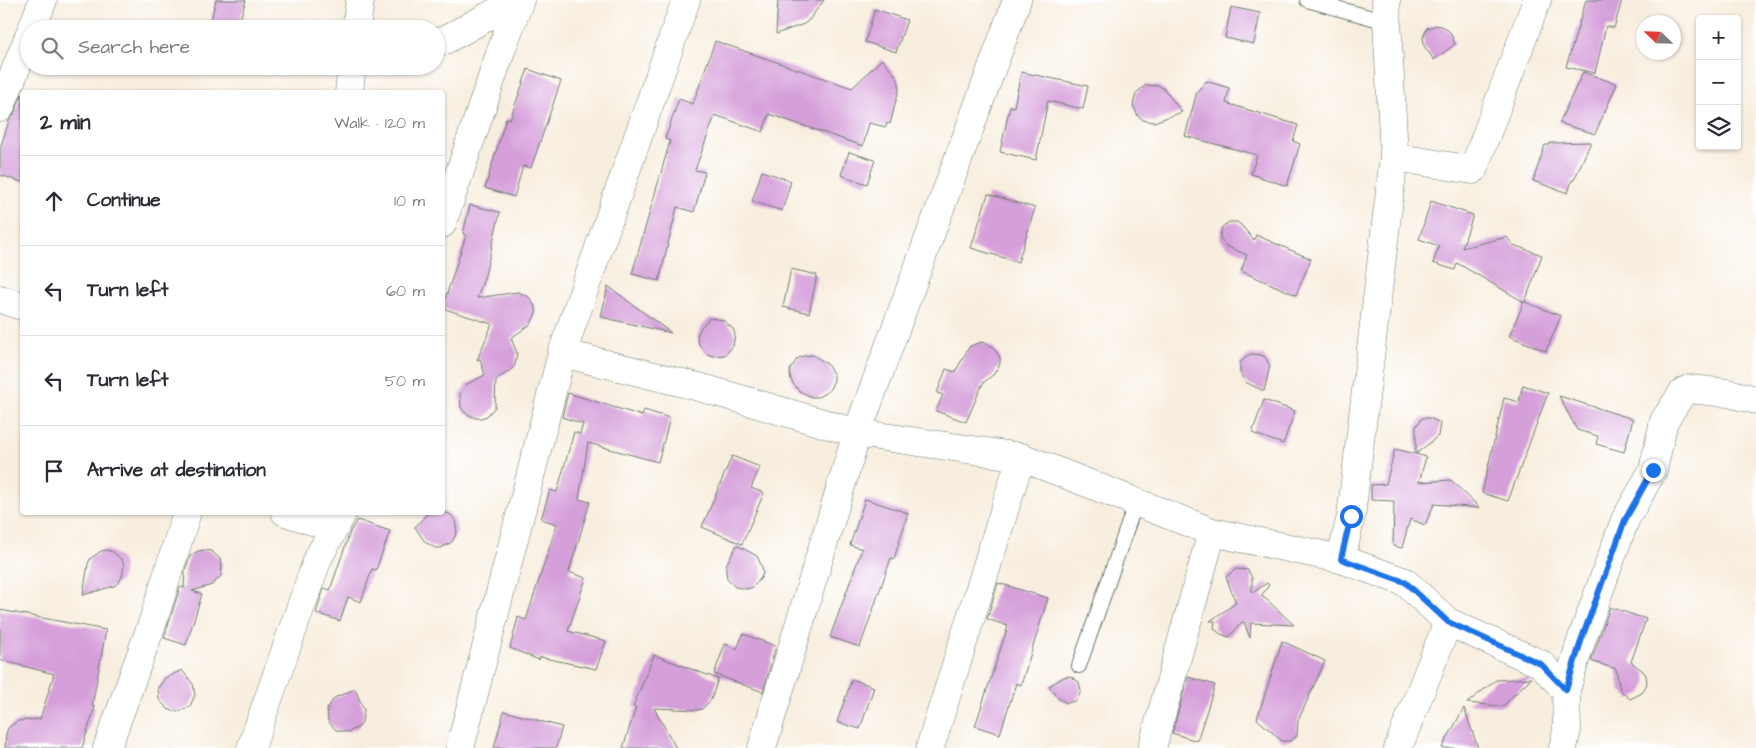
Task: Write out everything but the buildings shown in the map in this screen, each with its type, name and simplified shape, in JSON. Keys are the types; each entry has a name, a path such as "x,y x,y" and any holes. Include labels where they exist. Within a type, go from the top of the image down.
{"street":[{"path":"35,20 43,0"},
{"path":"357,20 360,0"},
{"path":"445,39 519,0"},
{"path":"445,215 519,0"},
{"path":"460,748 562,353 686,0"},
{"path":"762,748 858,433 1017,0"},
{"path":"1394,157 1472,170 1537,0"},
{"path":"1341,559 1351,516 1394,157 1387,11"},
{"path":"0,108 20,58"},
{"path":"349,90 351,75"},
{"path":"562,353 708,390 858,433 1021,457 1212,532 1341,559 1405,582 1448,622 1541,664 1566,690"},
{"path":"1563,748 1567,730 1566,690 1582,638 1625,520 1653,470 1664,421 1683,392 1689,389 1728,393 1756,400"},
{"path":"930,748 1021,457"},
{"path":"107,748 153,621 186,515"},
{"path":"250,748 318,558 339,520 305,515"},
{"path":"1152,748 1212,532"},
{"path":"1398,748 1448,622"}],"lane":[{"path":"1307,0 1387,11"},
{"path":"1079,666 1136,502"}],"route":[{"path":"1351,516 1341,559 1405,582 1448,622 1541,664 1566,690 1582,638 1625,520 1653,470"}]}
